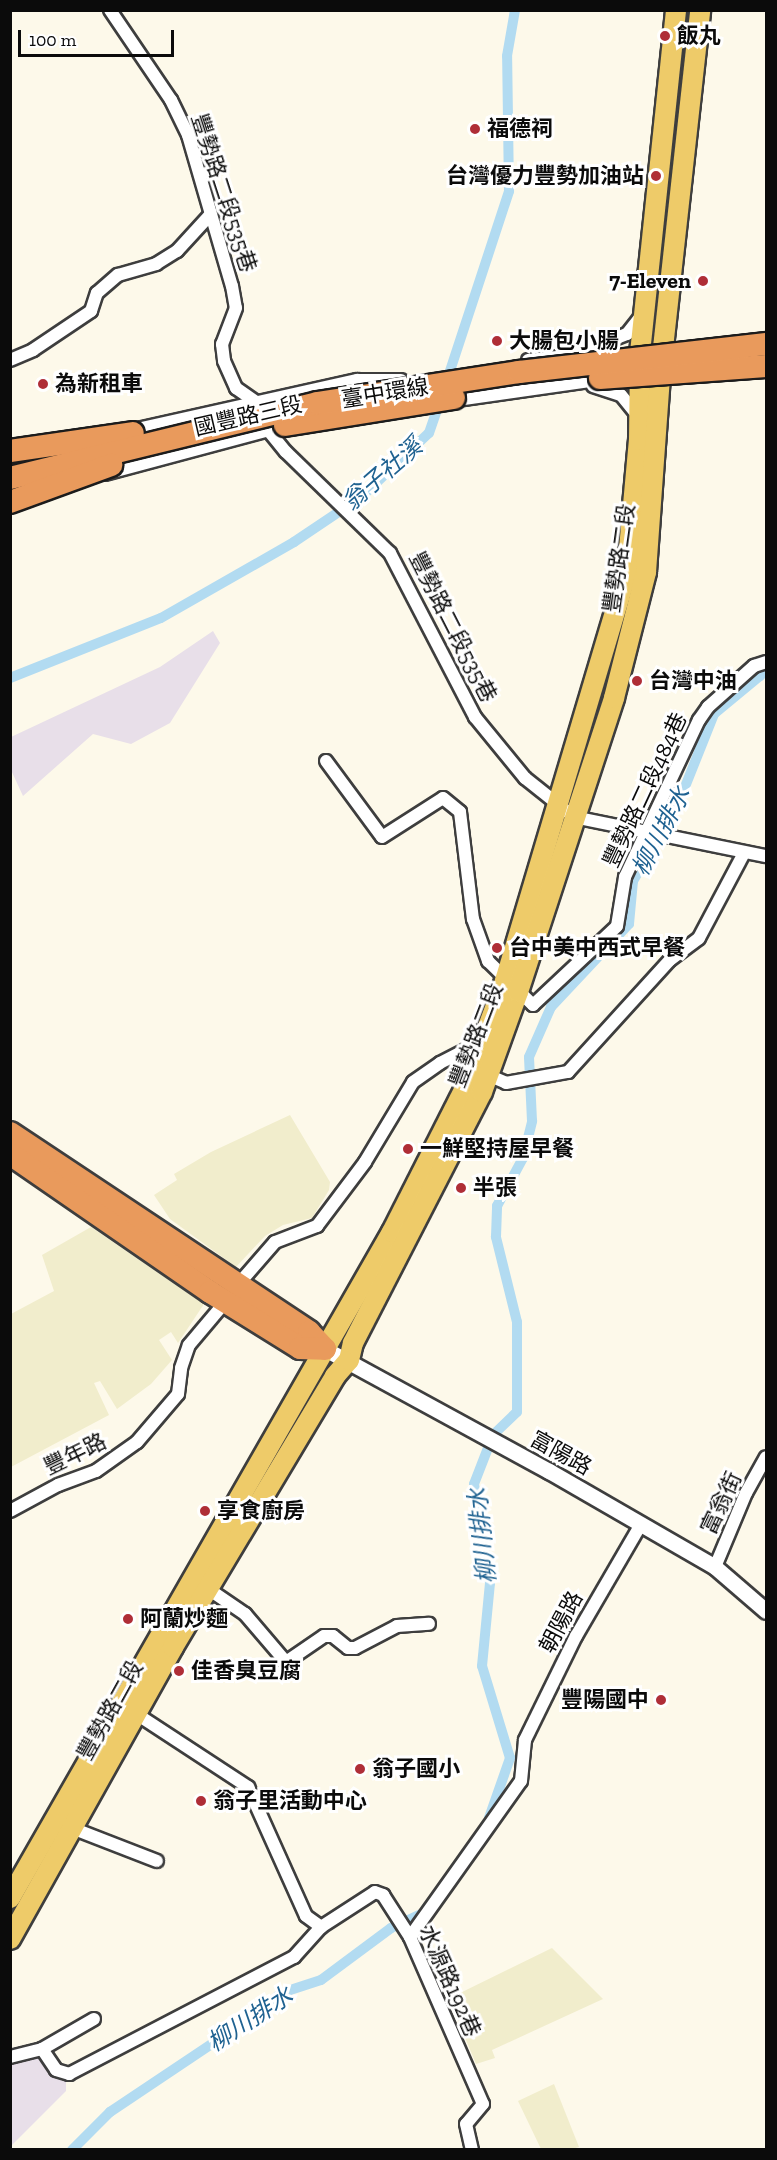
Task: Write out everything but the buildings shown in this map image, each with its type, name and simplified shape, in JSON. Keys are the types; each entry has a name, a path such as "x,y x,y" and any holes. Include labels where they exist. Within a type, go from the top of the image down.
{"highway":[{"name":"臺中環線","path":"10,477 256,416 318,403 519,372 766,344"},
{"name":"臺中環線","path":"10,494 111,465 272,427 524,387 614,376 766,366"},
{"path":"10,451 256,416"},
{"path":"10,501 111,465"},
{"path":"10,1133 53,1171 309,1332 325,1349"},
{"path":"10,1154 53,1171"}],"main road":[{"name":"豐勢路二段","path":"10,1939 72,1828 195,1572 392,1232 481,1071 483,1041 511,987 557,805 627,571 640,423 640,353 676,10"},
{"name":"豐勢路二段","path":"10,1898 128,1708 207,1592 334,1376 349,1360 353,1343 481,1071 574,817 614,698 646,572 660,375 700,10"}],"street":[{"name":"豐勢路二段535巷","path":"110,10 171,100 188,135 236,308 222,344 224,361 236,388 256,416 395,560 475,717 525,778 574,817"},
{"path":"10,360 33,350 91,311 97,293 118,275 156,264 177,252 210,215"},
{"name":"國豐路三段","path":"573,355 627,334 639,321 646,303"},
{"name":"國豐路三段","path":"10,461 365,394 395,381 573,355 640,353 664,348"},
{"name":"國豐路三段","path":"10,501 256,416 435,403 571,382 660,375"},
{"name":"國豐路三段","path":"571,382 618,393 633,407 640,423"},
{"name":"豐勢路二段484巷","path":"511,987 533,1005 617,926 625,877 650,835 699,720 708,707 759,664"},
{"path":"326,761 382,837 442,798 460,812 473,919 488,961 511,987"},
{"path":"574,817 669,839 766,856"},
{"path":"481,1071 506,1083 568,1072 670,960 699,938 744,853"},
{"path":"242,1280 275,1242 317,1226 352,1181 413,1082 440,1062 483,1041"},
{"name":"豐年路","path":"10,1511 58,1485 96,1471 137,1443 178,1394 181,1368 189,1345 222,1306"},
{"name":"富陽路","path":"325,1349 349,1360 715,1568 766,1611"},
{"name":"富翁街","path":"715,1568 746,1493 766,1457"},
{"name":"朝陽路","path":"410,1937 521,1781 525,1740 576,1636 640,1526"},
{"path":"195,1572 207,1592 245,1614 286,1662 324,1636 333,1636 348,1648 355,1648 397,1626 429,1624"},
{"path":"42,2049 56,2070 69,2074 294,1957 321,1927 306,1916 248,1787 128,1708"},
{"path":"72,1828 157,1861"},
{"name":"水源路192巷","path":"321,1927 375,1892 383,1895 410,1937 483,2104 466,2124 472,2150"},
{"path":"10,2057 42,2049 94,2019"}],"shaded area":[{"path":"213,631 220,643 170,723 131,744 93,734 23,796 11,770 11,737 160,667"},
{"path":"290,1115 330,1182 329,1190 312,1218 283,1225 265,1236 236,1267 170,1219 154,1195 177,1180 174,1174 211,1152"},
{"path":"91,1227 204,1304 178,1343 171,1332 159,1340 172,1360 151,1384 117,1409 100,1381 94,1383 109,1415 11,1467 11,1314 54,1291 42,1255"},
{"path":"552,1948 603,1999 492,2050 495,2058 476,2064 454,2011 458,2008 454,1996"},
{"path":"43,2052 66,2077 66,2091 11,2146 11,2062"},
{"path":"554,2084 579,2147 541,2149 518,2101"}],"waterway":[{"name":"翁子社溪","path":"446,383 509,191 507,56 515,10"},
{"name":"翁子社溪","path":"10,678 161,618 294,542 361,497 429,433 440,401"},
{"name":"柳川排水","path":"489,1818 510,1758 482,1666 490,1583 474,1484 493,1435 517,1412 517,1322 496,1237 497,1206 523,1158 532,1121 529,1057 551,1007 629,924 633,881 677,807 714,714 760,676 766,662"},
{"name":"柳川排水","path":"72,2150 110,2112 261,2011 281,1993 321,1980 391,1928 423,1913 427,1907"}],"place":[{"name":"飯丸","path":"665,36"},
{"name":"福德祠","path":"475,129"},
{"name":"台灣優力豐勢加油站","path":"656,176"},
{"name":"7-Eleven","path":"703,281"},
{"name":"大腸包小腸","path":"497,341"},
{"name":"為新租車","path":"43,384"},
{"name":"台灣中油","path":"637,681"},
{"name":"台中美中西式早餐","path":"497,948"},
{"name":"一鮮堅持屋早餐","path":"408,1149"},
{"name":"半張","path":"461,1188"},
{"name":"享食廚房","path":"205,1511"},
{"name":"阿蘭炒麵","path":"128,1619"},
{"name":"佳香臭豆腐","path":"179,1671"},
{"name":"豐陽國中","path":"661,1700"},
{"name":"翁子國小","path":"360,1769"},
{"name":"翁子里活動中心","path":"201,1801"}]}
